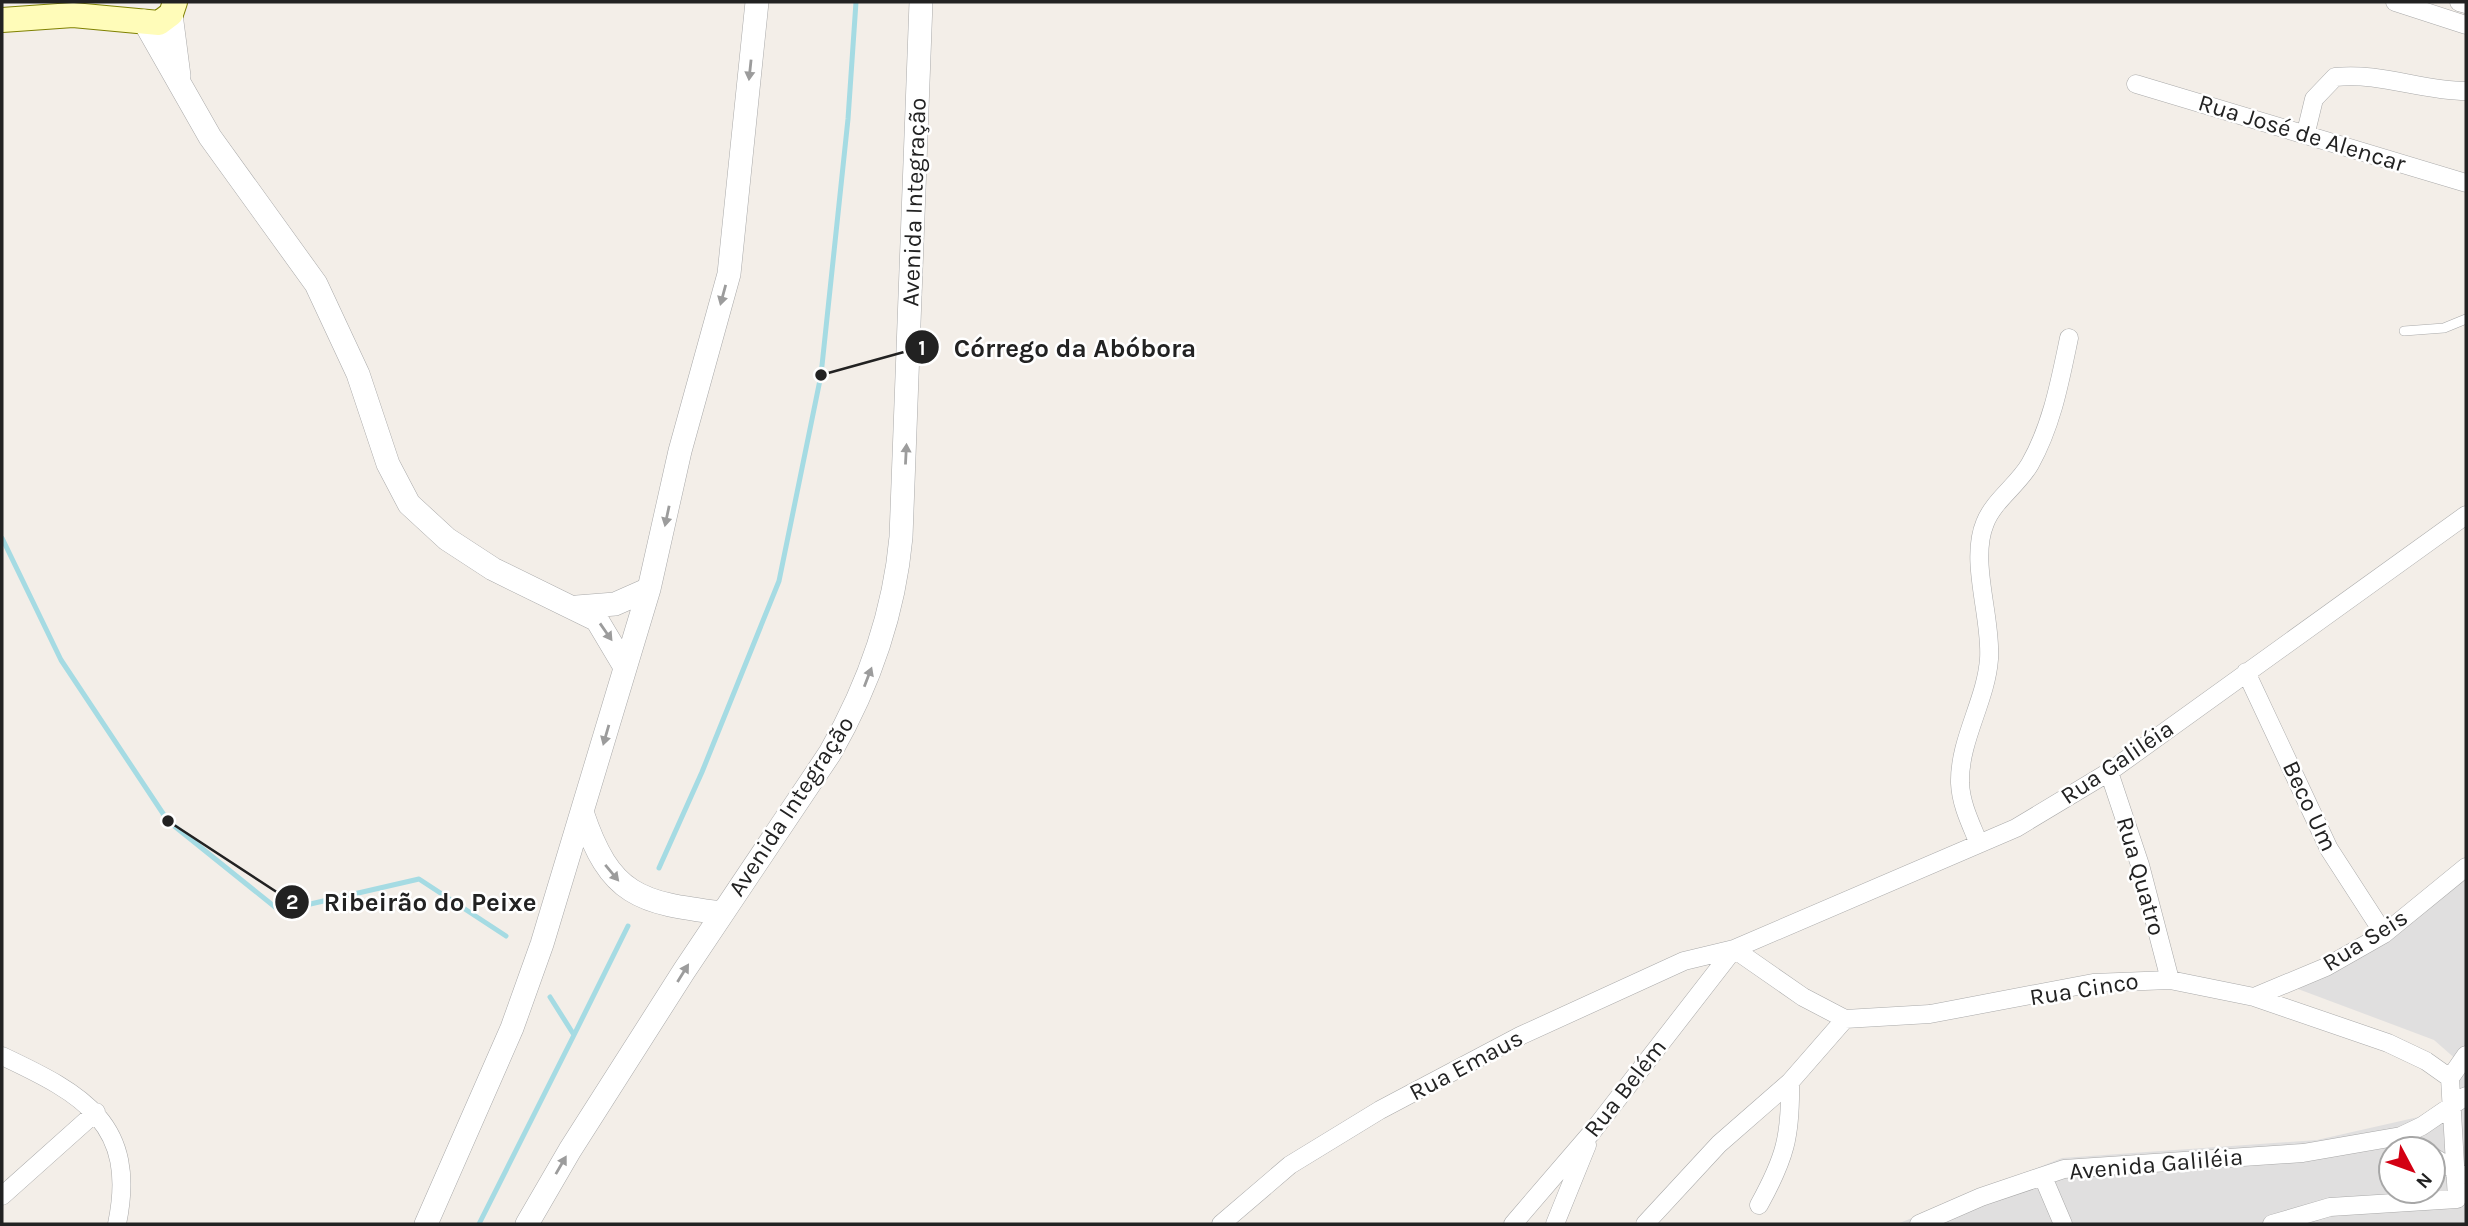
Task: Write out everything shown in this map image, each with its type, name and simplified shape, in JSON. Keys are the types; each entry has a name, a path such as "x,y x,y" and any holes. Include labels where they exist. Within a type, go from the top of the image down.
{"main road":[{"path":"60,17 102,2"},
{"path":"2,20 139,14 159,23 175,6"}],"street":[{"path":"426,1224 512,1028 542,944 649,589 680,451 729,274 757,2"},
{"name":"Avenida Integração","path":"527,1224 570,1150 722,913 830,753 851,717 880,644 897,578 907,440 921,2"},
{"path":"2395,2 2466,25"},
{"path":"2459,2 2466,4"},
{"path":"175,6 180,79"},
{"path":"139,14 180,79 210,137 316,284 358,374 388,464 409,504 447,539 493,569 577,607 597,620 625,667"},
{"path":"2306,132 2314,99 2335,76 2376,76 2450,91 2466,91"},
{"name":"Rua José de Alencar","path":"2136,84 2306,132 2466,183"},
{"path":"1979,844 1963,804 1960,782 1967,737 1989,663 1979,550 1984,524 1993,508 2028,467 2043,439 2055,402 2069,338"},
{"name":"Rua Galiléia","path":"1734,949 2016,828 2109,772 2466,515"},
{"path":"577,607 615,604 649,589"},
{"name":"Beco Um","path":"2246,672 2329,849 2384,933"},
{"name":"Rua Quatro","path":"2109,772 2140,865 2170,980"},
{"path":"582,813 595,850 614,878 653,903 722,913"},
{"name":"Rua Seis","path":"2254,997 2326,967 2384,933 2466,867"},
{"path":"1645,1224 1719,1144 1790,1082 1845,1019 1761,971 1734,949"},
{"name":"Rua Belém","path":"1513,1224 1592,1132 1734,949"},
{"name":"Rua Emaus","path":"1221,1224 1290,1165 1380,1110 1520,1036 1636,981 1693,958 1734,949"},
{"name":"Rua Cinco","path":"1845,1019 1930,1014 2092,983 2170,980 2254,997 2388,1044 2426,1061 2450,1078"},
{"path":"2272,1224 2330,1207 2462,1203 2462,1175 2450,1107 2450,1078 2466,1055"},
{"path":"2,1056 40,1074 96,1112 118,1147 122,1197 117,1224"},
{"path":"1759,1205 1781,1165 1791,1122 1790,1082"},
{"name":"Avenida Galiléia","path":"2403,1135 2466,1096"},
{"path":"2,1196 96,1112"},
{"path":"1555,1224 1592,1132"},
{"name":"Avenida Galiléia","path":"1919,1224 1981,1197 2064,1169 2303,1153 2377,1140"},
{"path":"2447,1166 2462,1175"},
{"path":"2043,1177 2063,1224"}],"lane":[{"path":"2404,331 2444,328 2466,319"}],"shaded area":[{"path":"2466,875 2466,1068 2434,1040 2285,984"},
{"path":"2466,1069 2466,1224 1897,1224 2062,1158 2317,1140 2436,1113"}],"waterway":[{"path":"659,868 702,772 779,581 821,375 848,119 856,2"},
{"path":"2,538 61,660 168,821 280,911 419,879 506,936"},
{"path":"574,1035 628,926"},
{"path":"479,1224 574,1035 550,997"}],"place":[{"name":"Córrego da Abóbora","path":"821,375"},
{"name":"Ribeirão do Peixe","path":"168,821"}]}
